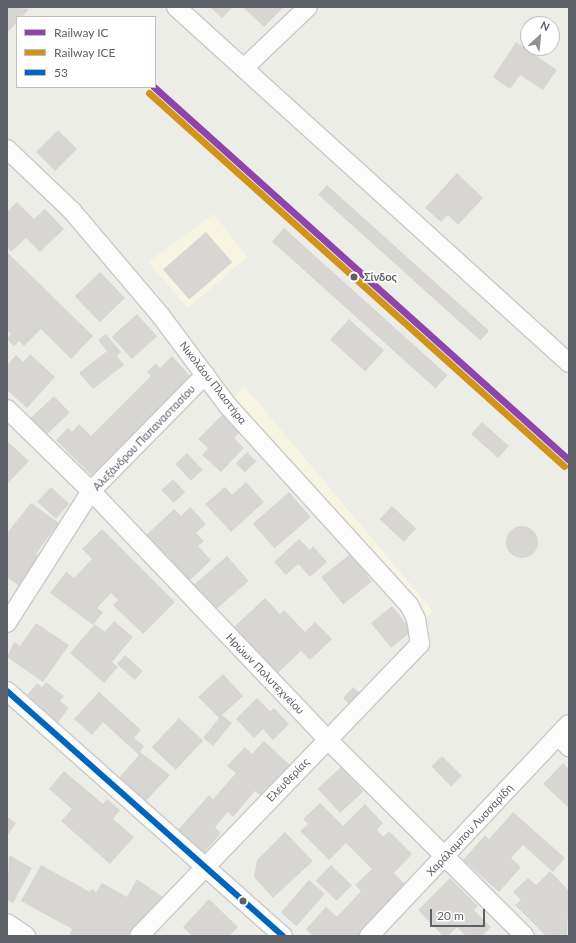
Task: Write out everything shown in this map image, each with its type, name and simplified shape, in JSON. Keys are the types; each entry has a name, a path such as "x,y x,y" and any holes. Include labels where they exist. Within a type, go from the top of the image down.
{"street":[{"path":"176,7 569,363"},
{"path":"244,68 308,7"},
{"name":"Νικολάου Πλαστήρα","path":"7,149 72,211 161,316 228,406 409,605 416,619"},
{"name":"Αλεξάνδρου Παπαναστασίου","path":"7,623 91,491 205,375"},
{"name":"Ηρώων Πολυτεχνείου","path":"7,409 91,491 327,739 525,936"},
{"name":"Ελευθερίας","path":"139,936 420,644 416,619"},
{"path":"7,691 283,936"},
{"name":"Χαράλαμπου Λυσσαρίδη","path":"370,936 446,856 565,736"},
{"path":"7,923 26,936"}],"shaded area":[{"path":"214,214 247,257 188,308 148,262"},
{"path":"245,387 433,611 417,625 229,400"}],"building":[{"path":"7,7 29,9 23,16 16,16 16,23 7,33"},
{"path":"210,7 233,7 222,18"},
{"path":"243,7 284,7 264,27"},
{"path":"516,42 520,45 520,56 536,56 557,70 543,90 520,75 510,89 493,77"},
{"path":"58,130 77,149 55,171 36,152"},
{"path":"457,173 483,198 458,225 448,215 441,222 425,208"},
{"path":"327,185 489,331 480,341 318,195"},
{"path":"17,202 34,219 45,209 64,229 40,252 26,238 11,252 7,247 7,212"},
{"path":"284,228 447,375 435,389 272,241"},
{"path":"206,232 232,262 189,300 163,269"},
{"path":"7,252 93,336 71,359 41,329 24,346 19,341 14,346 7,339 11,334 7,330"},
{"path":"100,272 125,298 100,322 75,296"},
{"path":"137,314 157,336 132,359 112,337"},
{"path":"349,319 384,350 365,371 330,340"},
{"path":"106,334 121,352 117,356 124,365 93,389 79,373 107,351 98,340"},
{"path":"30,354 55,377 27,408 7,390 7,365 16,355 23,362"},
{"path":"172,356 192,378 92,476 56,440 68,428 72,432 79,424 91,436 151,376 147,372 156,363 160,368"},
{"path":"54,396 70,413 42,439 26,422"},
{"path":"223,414 241,431 234,438 244,448 221,472 202,455 208,448 198,439"},
{"path":"482,422 509,446 498,458 471,434"},
{"path":"7,441 29,461 7,484"},
{"path":"247,452 256,461 245,473 236,463"},
{"path":"187,453 203,470 191,481 175,464"},
{"path":"173,479 185,492 174,503 161,490"},
{"path":"246,482 264,502 231,532 205,504 225,487 232,495"},
{"path":"51,487 69,504 56,519 37,502"},
{"path":"289,492 311,517 274,548 253,523"},
{"path":"31,503 59,523 36,554 44,560 23,589 7,577 7,533"},
{"path":"392,506 416,529 404,542 380,519"},
{"path":"190,507 206,524 196,533 204,541 198,546 211,560 186,584 143,538 174,509 181,516"},
{"path":"519,526 525,526 534,530 538,542 534,554 525,558 519,558 510,554 506,545 506,539 510,530"},
{"path":"102,529 175,602 143,634 113,605 118,600 111,593 97,608 103,612 93,625 50,593 66,572 74,578 92,559 82,549"},
{"path":"299,539 310,550 313,546 327,562 310,577 298,564 286,575 274,562"},
{"path":"350,554 372,581 343,604 321,577"},
{"path":"227,556 249,581 215,610 193,586"},
{"path":"265,598 280,614 284,610 305,632 315,622 332,639 310,660 301,651 277,674 233,628"},
{"path":"392,606 412,631 391,648 371,623"},
{"path":"114,621 133,637 112,662 118,667 104,683 70,653 95,624 105,632"},
{"path":"36,623 69,645 43,682 7,657 14,642 20,646"},
{"path":"125,655 143,671 135,680 117,664"},
{"path":"223,674 243,696 222,715 232,723 213,746 203,738 219,718 198,697"},
{"path":"46,682 64,696 60,701 69,708 56,725 24,699 37,683 42,687"},
{"path":"353,687 364,697 354,708 343,698"},
{"path":"99,692 141,730 134,738 144,746 140,752 170,775 145,802 118,779 139,755 103,722 92,735 74,719"},
{"path":"257,698 270,711 274,708 289,724 273,740 263,729 254,738 236,719"},
{"path":"179,718 203,741 176,770 152,747"},
{"path":"264,741 290,765 262,797 255,791 233,817 228,812 215,827 221,833 203,854 177,831 209,795 213,799 236,773 227,766 245,747 252,754"},
{"path":"442,756 462,776 451,786 431,767"},
{"path":"563,763 569,769 569,808 543,784"},
{"path":"341,767 364,791 340,813 318,789"},
{"path":"64,771 103,804 107,799 120,810 113,819 134,837 110,864 61,821 72,809 49,789"},
{"path":"320,803 343,826 365,804 383,823 377,830 383,837 389,831 412,854 394,873 408,887 367,936 313,936 306,929 326,907 337,917 361,891 355,885 372,869 346,843 329,860 300,831 308,824 303,819"},
{"path":"513,812 565,858 553,872 523,845 511,858 521,867 499,892 463,860 485,835 489,839"},
{"path":"7,817 16,823 7,836"},
{"path":"285,832 313,861 273,898 254,877 257,860"},
{"path":"9,855 32,868 13,903 7,900"},
{"path":"41,865 90,892 92,889 96,892 102,883 127,897 137,879 164,898 128,936 69,936 72,929 21,901"},
{"path":"331,865 352,885 337,901 316,881"},
{"path":"550,871 569,891 567,936 546,936 515,905 521,900 513,892 528,878 536,885"},
{"path":"450,878 478,906 474,910 491,927 482,936 466,936 457,927 448,936 443,936 418,910"},
{"path":"309,880 325,894 297,926 281,912"},
{"path":"209,899 238,927 229,936 192,936 183,927"}],"rail line":[{"name":"IC","path":"155,88 569,460"},
{"name":"ICE","path":"149,93 564,466"}],"transit line":[{"name":"53","path":"7,691 283,936"}],"place":[{"name":"Σίνδος","path":"354,277"}]}
